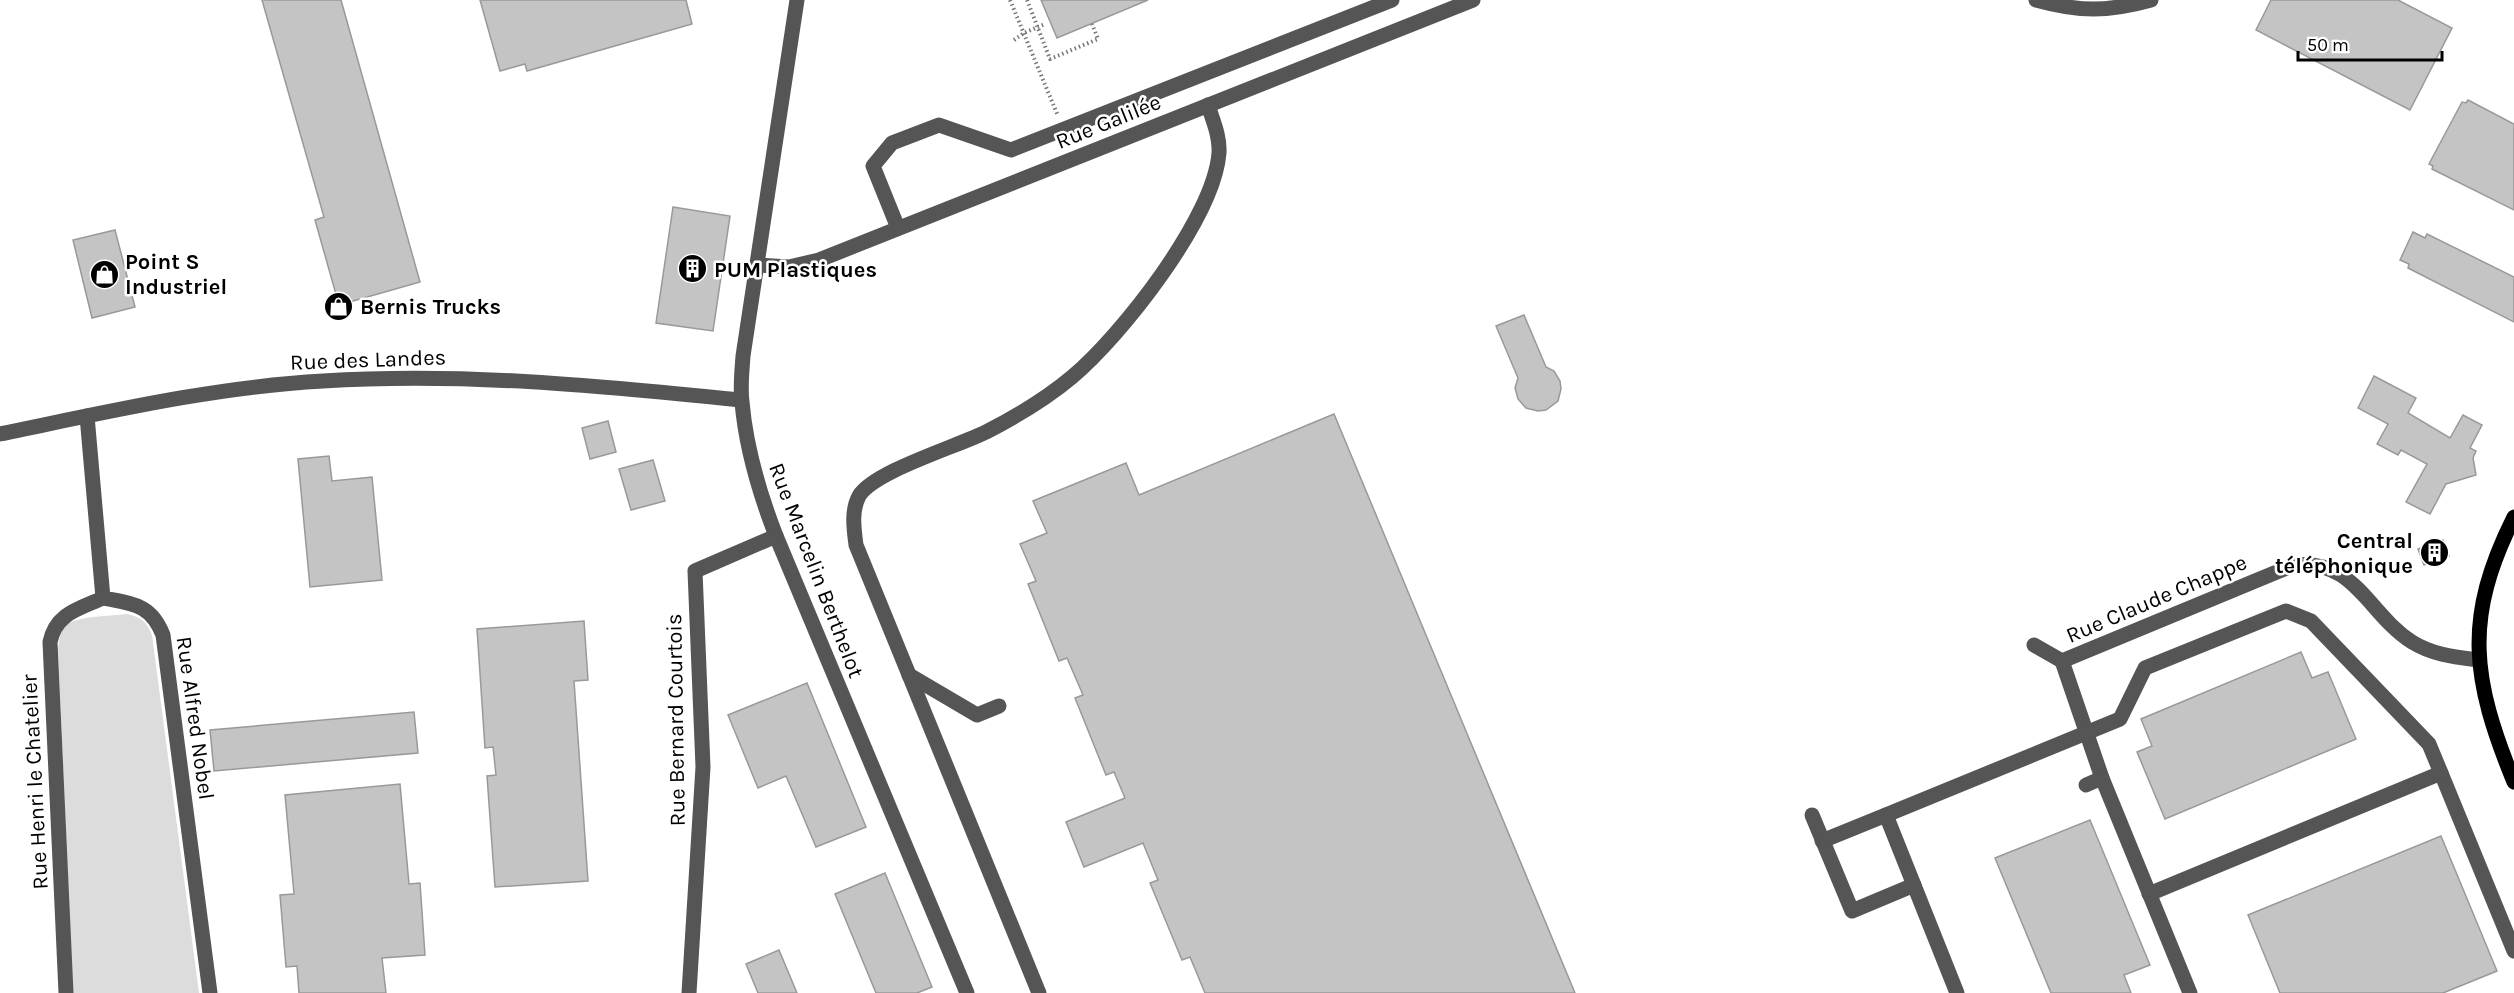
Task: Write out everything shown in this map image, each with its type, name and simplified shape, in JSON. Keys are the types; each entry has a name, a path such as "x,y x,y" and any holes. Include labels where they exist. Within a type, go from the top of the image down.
{"main road":[{"path":"2514,517 2499,547 2482,598 2479,660 2486,707 2514,782"}],"street":[{"name":"Rue Marcelin Berthelot","path":"797,0 743,356 741,400 750,458 776,536 967,993"},
{"path":"898,228 873,166 892,143 939,125 1011,150 1392,0"},
{"name":"Rue Galilée","path":"756,265 775,267 804,264 1473,0"},
{"path":"2036,0 2065,8 2096,10 2126,7 2151,0"},
{"path":"1039,993 856,545 853,520 860,496 878,479 987,431 1032,405 1072,377 1122,325 1161,276 1188,234 1210,186 1219,152 1218,133 1208,105"},
{"name":"Rue des Landes","path":"0,434 184,396 244,388 371,378 575,383 741,400"},
{"path":"87,416 103,598"},
{"name":"Rue Bernard Courtois","path":"689,993 703,767 695,571 776,536"},
{"name":"Rue Claude Chappe","path":"2034,645 2062,661 2294,565 2312,563 2329,567 2345,577 2393,628 2412,642 2434,654 2479,660"},
{"name":"Rue Henri le Chatelier","path":"66,993 50,642 52,630 59,619 103,598"},
{"name":"Rue Alfred Nobel","path":"103,598 146,609 156,618 163,635 210,993"},
{"path":"1822,841 2120,718 2145,668 2286,611 2311,621 2429,744 2514,951"},
{"path":"2062,661 2102,778 2190,993"},
{"path":"909,675 977,715 999,706"},
{"path":"2149,894 2441,774"},
{"path":"2086,785 2102,778"},
{"path":"1812,815 1852,911 1914,885"},
{"path":"1886,815 1957,993"}],"path":[{"path":"1010,0 1063,129"},
{"path":"1026,0 1050,58 1098,39 1092,24"},
{"path":"1014,40 1045,24"}],"shaded area":[{"path":"127,614 143,621 152,635 199,993 73,993 58,649 63,628 70,623 85,618"}],"building":[{"path":"262,0 341,0 420,282 339,305 315,220 324,217"},
{"path":"480,0 686,0 692,24 527,71 525,64 500,71"},
{"path":"1041,0 1148,0 1057,38"},
{"path":"2271,0 2398,0 2452,28 2410,110 2256,30"},
{"path":"2468,100 2514,124 2514,210 2432,169 2433,166 2429,164 2462,102 2466,103"},
{"name":"PUM Plastiques","path":"673,207 730,216 713,331 656,323"},
{"name":"Point S Industriel","path":"115,230 135,307 92,318 73,240"},
{"path":"2413,232 2425,238 2427,234 2514,277 2514,322 2408,268 2409,264 2400,260"},
{"path":"1524,315 1546,367 1554,371 1560,381 1558,401 1546,410 1526,408 1518,399 1515,388 1518,378 1496,326"},
{"path":"2374,376 2416,398 2408,413 2450,438 2463,415 2482,425 2470,448 2476,451 2473,458 2476,475 2446,484 2430,514 2406,502 2427,464 2401,450 2398,455 2377,444 2388,424 2358,408"},
{"path":"1334,414 1575,993 1205,993 1190,957 1182,960 1150,883 1158,880 1143,843 1084,867 1066,822 1125,798 1114,772 1106,775 1075,698 1083,695 1067,658 1059,661 1028,584 1036,581 1020,544 1047,533 1033,501 1126,463 1139,495"},
{"path":"608,421 616,452 590,459 582,428"},
{"path":"329,456 332,481 372,477 382,580 310,587 298,459"},
{"path":"653,460 665,501 631,510 619,469"},
{"name":"Central téléphonique","path":"2443,540 2449,556 2424,565 2418,549"},
{"path":"584,621 588,680 574,681 588,881 495,887 487,776 496,775 493,747 485,748 477,629"},
{"path":"2301,652 2312,678 2328,672 2356,739 2165,819 2137,752 2152,746 2141,719"},
{"path":"807,683 866,827 816,847 786,776 758,788 728,715"},
{"path":"414,712 418,753 214,771 210,730"},
{"path":"400,784 409,884 420,883 425,955 382,958 386,993 299,993 297,966 286,967 280,895 294,894 285,795"},
{"path":"2090,820 2150,965 2124,975 2131,993 2051,993 1995,858"},
{"path":"2441,836 2497,971 2443,993 2280,993 2248,915"},
{"path":"885,873 932,987 917,993 876,993 835,894"},
{"path":"779,950 797,993 758,993 746,964"}],"place":[{"name":"PUM Plastiques","path":"693,269"},
{"name":"Point S Industriel","path":"104,274"},
{"name":"Bernis Trucks","path":"339,306"},
{"name":"Central téléphonique","path":"2434,553"}]}
